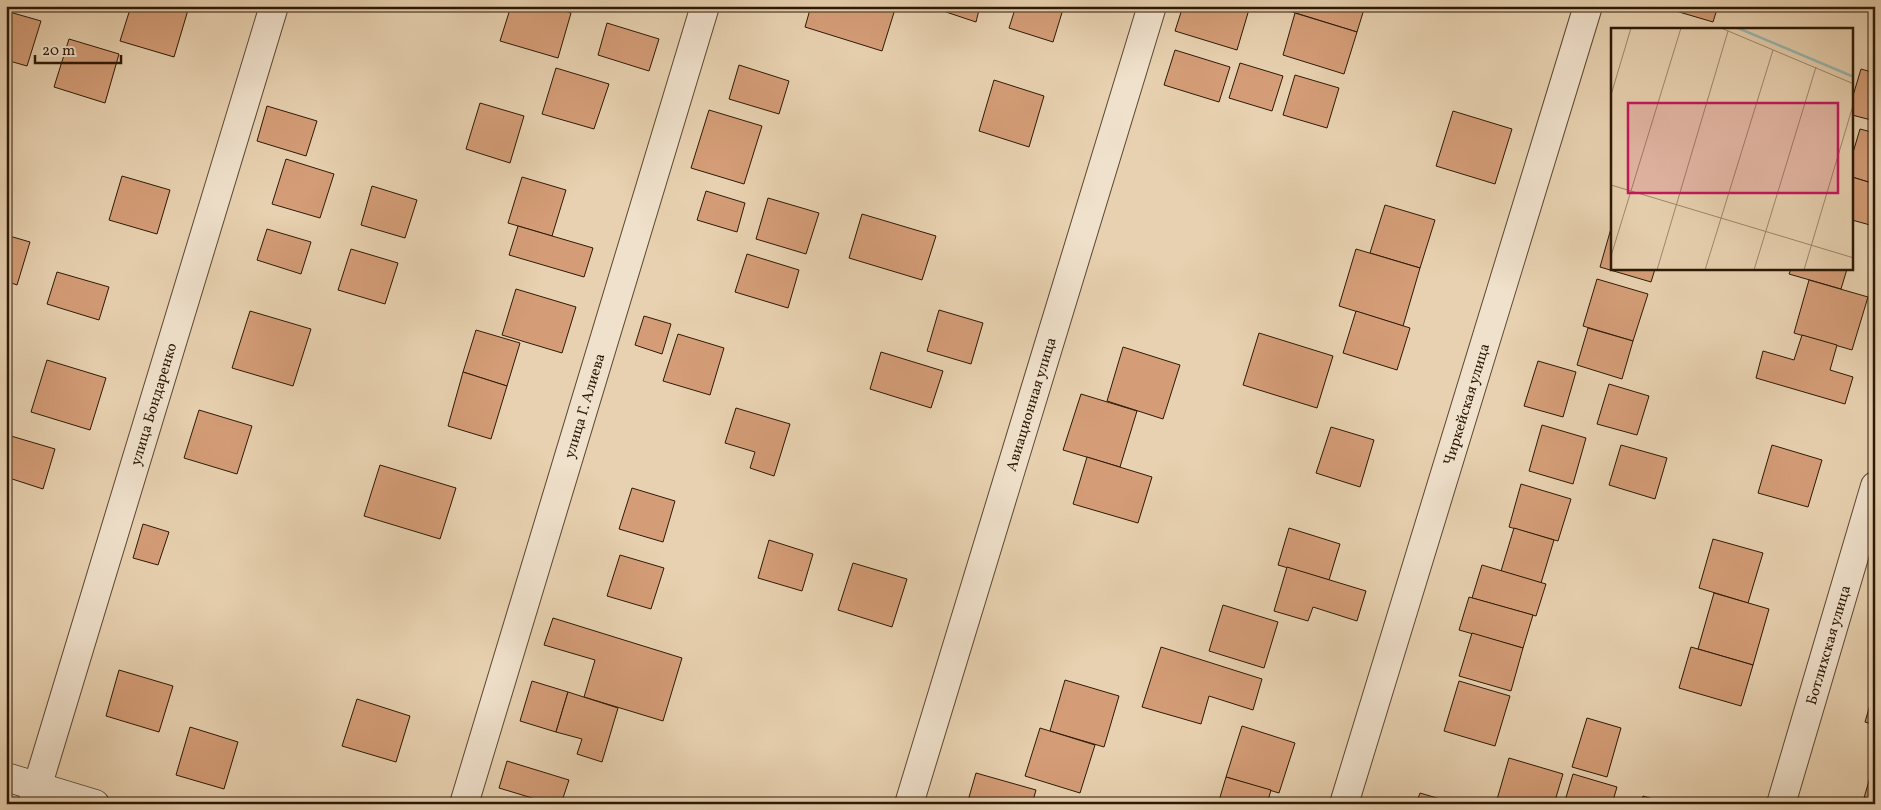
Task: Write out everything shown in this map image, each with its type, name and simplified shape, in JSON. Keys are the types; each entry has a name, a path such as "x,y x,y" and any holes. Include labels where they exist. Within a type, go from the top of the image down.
{"street":[{"name":"улица Бондаренко","path":"35,795 274,6"},
{"name":"улица Г. Алиева","path":"464,804 705,6"},
{"name":"Авиационная улица","path":"909,804 1152,6"},
{"name":"Чиркейская улица","path":"1344,804 1588,6"},
{"name":"Ботлихская улица","path":"1781,804 1875,486"},
{"path":"6,777 35,795 95,804"}],"building":[{"path":"131,6 175,6 188,10 174,57 120,41"},
{"path":"511,6 549,6 571,13 558,58 500,41"},
{"path":"811,6 896,6 882,51 805,27"},
{"path":"928,6 980,6 976,22"},
{"path":"1016,6 1064,6 1053,42 1009,28"},
{"path":"1183,6 1250,6 1237,50 1175,31"},
{"path":"1273,6 1365,6 1357,32"},
{"path":"1670,6 1718,6 1713,22 1669,9"},
{"path":"6,11 41,21 27,66 6,60"},
{"path":"1295,13 1357,32 1344,74 1283,55"},
{"path":"607,23 659,39 649,71 598,55"},
{"path":"69,39 119,54 105,103 54,87"},
{"path":"1175,50 1230,67 1219,102 1164,85"},
{"path":"1240,63 1283,76 1272,111 1229,98"},
{"path":"739,65 789,81 779,114 729,99"},
{"path":"556,68 609,84 594,129 542,114"},
{"path":"1861,69 1875,73 1875,121 1854,116 1854,92"},
{"path":"1295,75 1339,88 1327,128 1283,115"},
{"path":"994,80 1044,96 1029,147 979,131"},
{"path":"480,103 524,116 510,163 466,149"},
{"path":"267,106 317,121 306,156 257,141"},
{"path":"709,110 762,126 744,184 691,168"},
{"path":"1453,111 1512,129 1495,184 1436,166"},
{"path":"1860,129 1875,133 1875,184 1854,178 1854,149"},
{"path":"286,159 334,174 320,218 272,204"},
{"path":"122,176 170,190 157,234 109,220"},
{"path":"522,177 566,190 552,236 508,223"},
{"path":"1854,178 1875,184 1875,210 1870,225 1854,221"},
{"path":"372,186 417,200 405,238 361,225"},
{"path":"706,191 745,203 737,232 697,220"},
{"path":"768,198 819,213 806,254 756,239"},
{"path":"1385,205 1435,220 1420,268 1370,253"},
{"path":"862,214 936,236 922,280 849,258"},
{"path":"518,226 593,248 584,277 509,255"},
{"path":"1611,228 1611,270 1655,270 1651,282 1600,267"},
{"path":"267,229 311,242 301,274 257,260"},
{"path":"6,235 30,242 17,285 6,281"},
{"path":"351,249 398,263 385,304 338,290"},
{"path":"1356,249 1420,268 1403,326 1339,306"},
{"path":"747,254 799,270 788,308 735,292"},
{"path":"1791,270 1847,270 1841,289 1789,274"},
{"path":"57,272 109,287 99,320 47,304"},
{"path":"1597,279 1648,294 1633,341 1583,326"},
{"path":"1809,280 1868,297 1852,350 1794,333"},
{"path":"516,289 576,307 562,353 502,335"},
{"path":"939,310 983,323 971,364 927,351"},
{"path":"250,311 311,329 293,386 232,368"},
{"path":"1356,311 1410,328 1397,370 1343,353"},
{"path":"644,316 671,324 662,354 635,345"},
{"path":"1588,328 1633,341 1622,379 1577,365"},
{"path":"476,330 520,343 507,386 463,372"},
{"path":"1259,333 1333,356 1317,408 1243,385"},
{"path":"678,334 724,348 710,395 663,381"},
{"path":"1802,335 1837,345 1830,370 1853,377 1845,404 1756,378 1763,351 1794,360"},
{"path":"1123,347 1180,365 1163,419 1107,401"},
{"path":"881,352 943,371 931,408 870,389"},
{"path":"47,360 106,378 90,430 31,412"},
{"path":"1538,361 1576,372 1563,417 1524,406"},
{"path":"463,372 507,386 491,439 448,426"},
{"path":"1609,384 1649,396 1637,435 1597,424"},
{"path":"1081,394 1137,411 1120,467 1063,450"},
{"path":"736,408 790,424 774,476 750,468 755,452 725,443"},
{"path":"199,410 252,426 237,474 184,458"},
{"path":"1542,425 1586,438 1573,484 1529,471"},
{"path":"1331,427 1374,440 1360,487 1316,473"},
{"path":"11,436 55,449 43,489 6,477 6,451"},
{"path":"1621,445 1667,458 1655,499 1609,485"},
{"path":"1772,445 1822,460 1808,507 1758,493"},
{"path":"1087,457 1152,477 1138,523 1073,504"},
{"path":"380,465 456,488 440,539 364,516"},
{"path":"1521,484 1571,499 1558,541 1509,527"},
{"path":"632,488 675,501 663,542 619,529"},
{"path":"143,524 169,532 158,565 133,558"},
{"path":"1289,528 1340,544 1329,580 1278,565"},
{"path":"1514,528 1554,540 1541,583 1501,571"},
{"path":"1713,539 1763,553 1748,603 1699,588"},
{"path":"769,540 813,554 802,591 758,578"},
{"path":"620,555 664,568 651,609 607,596"},
{"path":"853,563 907,579 892,627 838,610"},
{"path":"1482,565 1546,584 1536,616 1472,598"},
{"path":"1287,567 1366,591 1357,621 1313,607 1308,621 1274,611"},
{"path":"1714,593 1769,609 1753,665 1698,649"},
{"path":"1469,597 1533,615 1523,648 1459,630"},
{"path":"1223,605 1278,622 1264,668 1209,651"},
{"path":"553,618 682,658 663,721 584,697 595,660 544,645"},
{"path":"1472,633 1523,648 1511,691 1459,676"},
{"path":"1161,647 1262,679 1253,710 1209,696 1201,724 1142,707"},
{"path":"1691,647 1753,665 1741,706 1679,688"},
{"path":"119,670 173,686 159,732 106,716"},
{"path":"1065,680 1119,696 1104,747 1050,731"},
{"path":"532,681 568,692 556,732 520,721"},
{"path":"1459,681 1510,696 1495,746 1444,731"},
{"path":"568,692 618,708 602,762 577,754 582,739 556,732"},
{"path":"1872,698 1875,699 1875,725 1865,722"},
{"path":"357,699 410,716 396,762 342,746"},
{"path":"1587,718 1621,728 1607,777 1572,767"},
{"path":"1242,726 1295,743 1279,793 1226,777"},
{"path":"190,727 238,742 224,789 176,775"},
{"path":"1040,728 1095,745 1080,793 1025,776"},
{"path":"1509,758 1563,774 1554,804 1496,803"},
{"path":"1875,760 1875,801 1864,798"},
{"path":"507,761 569,780 561,804 552,804 499,788"},
{"path":"976,773 1036,790 1032,804 967,804"},
{"path":"1573,774 1617,787 1612,804 1564,804"},
{"path":"1226,777 1271,790 1267,804 1218,804"},
{"path":"1420,793 1457,804 1416,804"},
{"path":"1643,796 1669,804 1641,804"}]}
